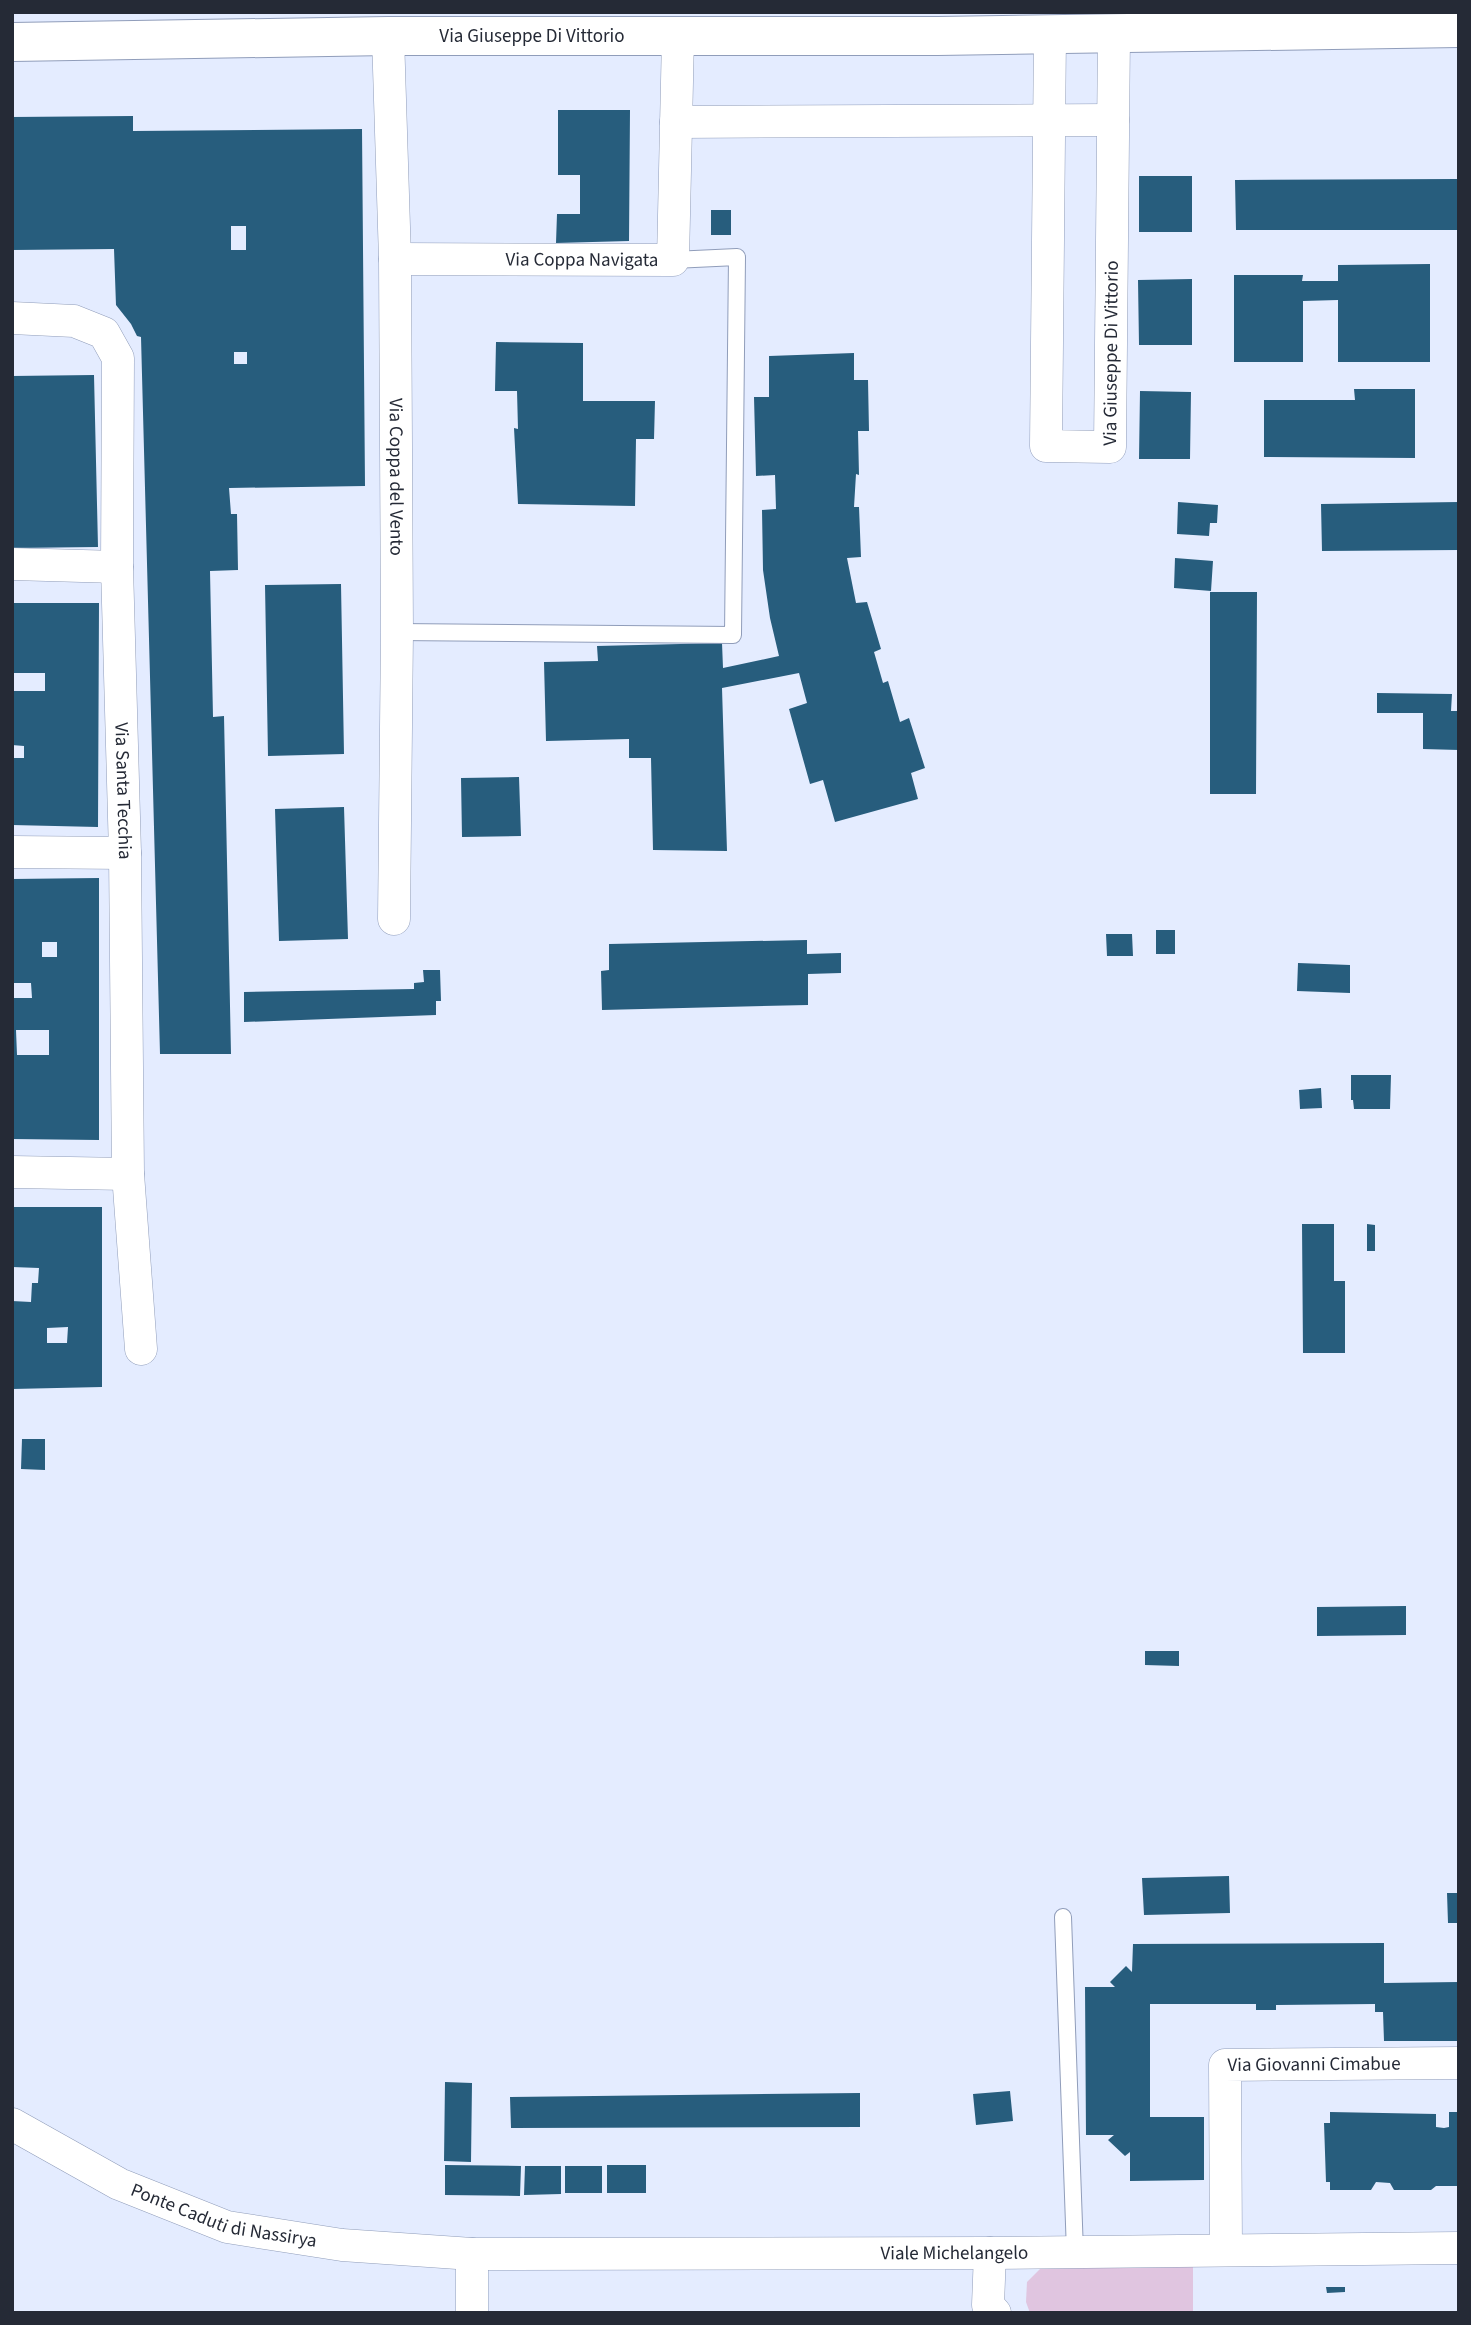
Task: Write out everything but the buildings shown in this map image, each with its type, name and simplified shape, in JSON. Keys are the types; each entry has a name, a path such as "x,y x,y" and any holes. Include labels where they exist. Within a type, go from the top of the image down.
{"main road":[{"name":"Via Giuseppe Di Vittorio","path":"12,42 388,36 1114,34 1459,28"}],"street":[{"name":"Via Giuseppe Di Vittorio","path":"1050,34 1046,446 1110,447 1114,34"},
{"name":"Via Coppa del Vento","path":"388,36 395,259 397,632 394,919"},
{"name":"Via Coppa Navigata","path":"395,259 673,260 678,37"},
{"path":"676,122 1113,120"},
{"name":"Via Santa Tecchia","path":"12,318 74,321 104,333 118,358 117,567 125,853 128,1174 142,1349"},
{"path":"12,564 117,567"},
{"path":"12,852 125,853"},
{"path":"12,1172 128,1174"},
{"name":"Via Giovanni Cimabue","path":"1226,2249 1225,2066 1459,2063"},
{"name":"Ponte Caduti di Nassirya","path":"12,2124 119,2184 228,2227 342,2245 461,2253"},
{"name":"Viale Michelangelo","path":"461,2253 990,2253 1459,2248"},
{"path":"461,2253 472,2313"},
{"path":"990,2253 988,2305 995,2313"}],"lane":[{"path":"397,632 733,635 737,257 673,260"},
{"path":"1063,1917 1075,2252"}],"shaded area":[{"path":"1042,2267 1193,2267 1193,2313 1030,2313 1026,2302 1027,2282"}]}
